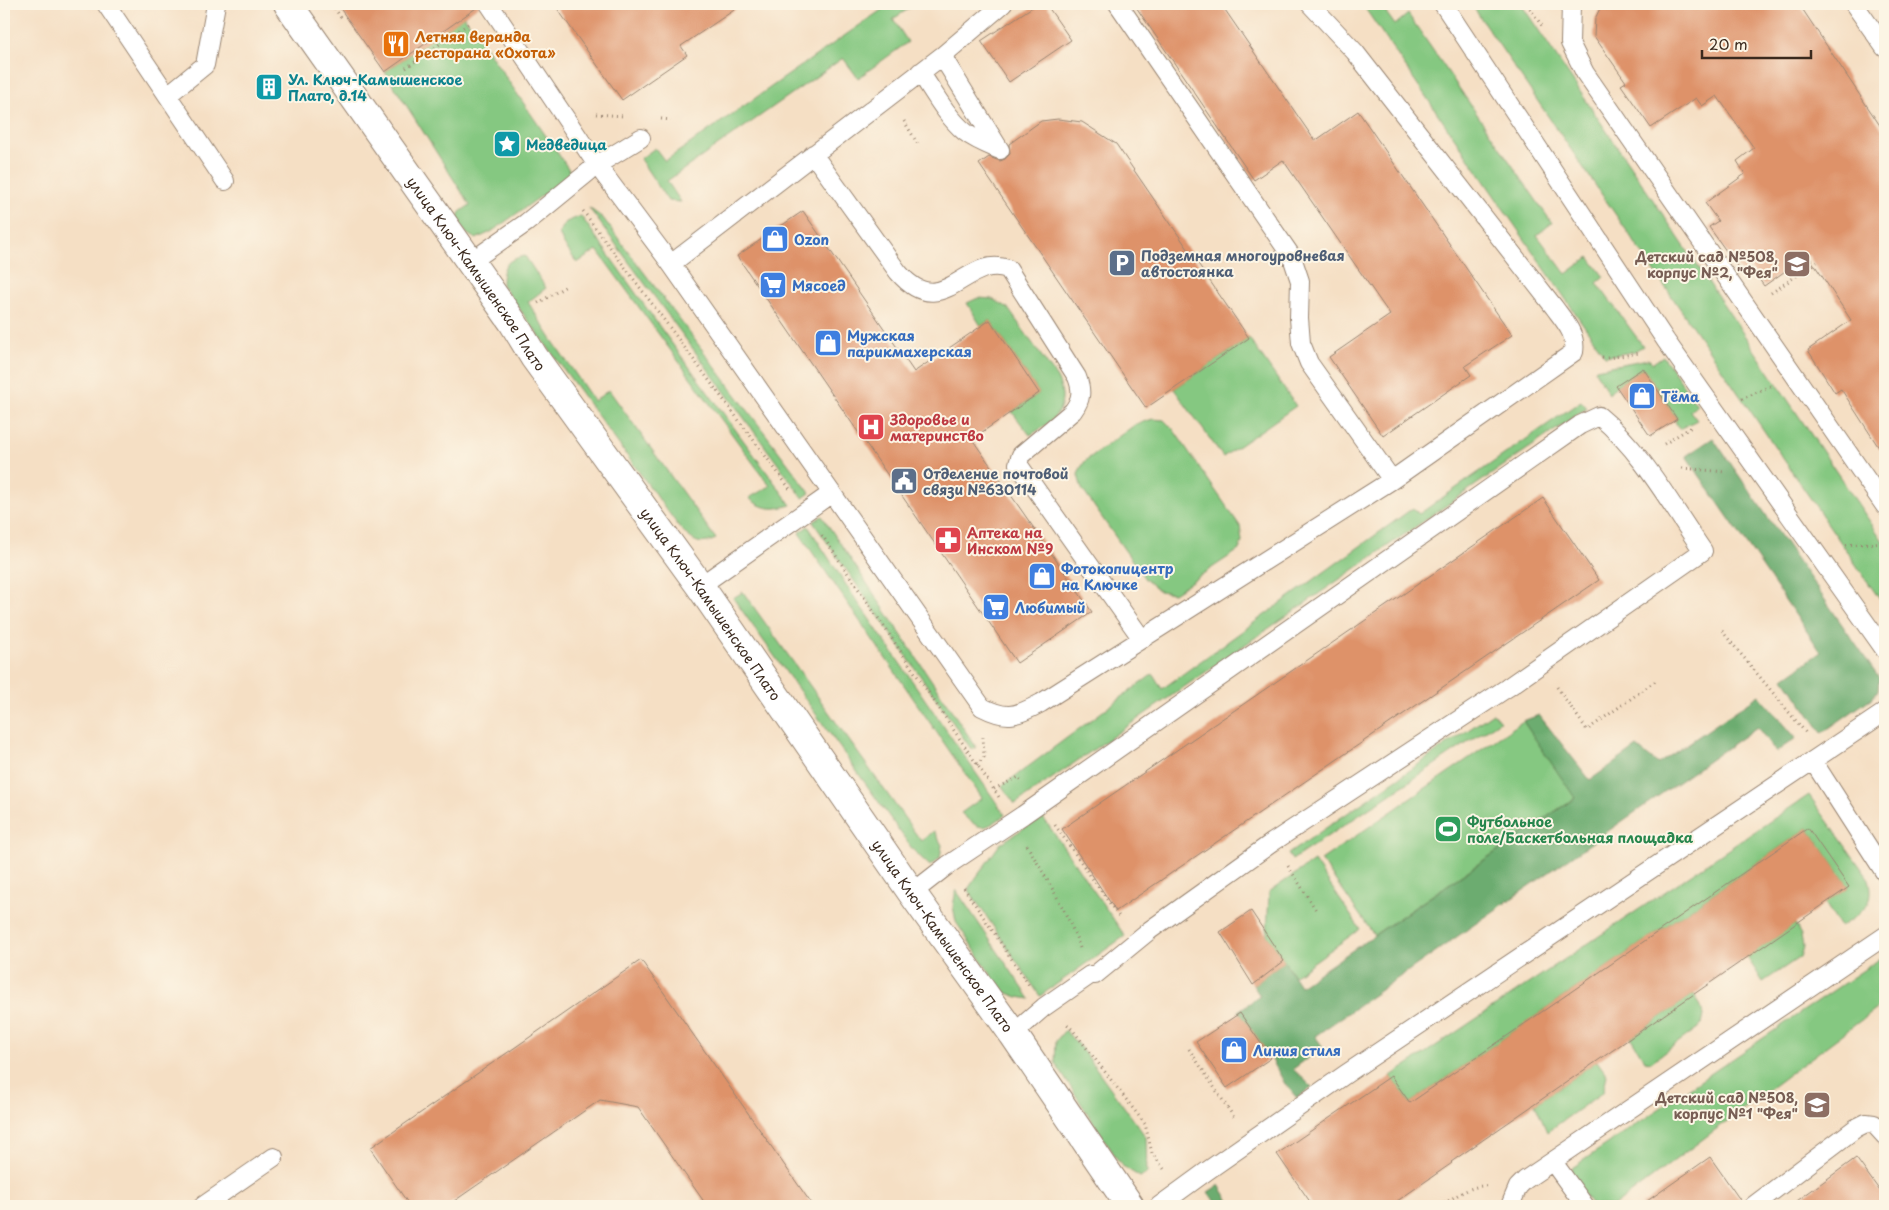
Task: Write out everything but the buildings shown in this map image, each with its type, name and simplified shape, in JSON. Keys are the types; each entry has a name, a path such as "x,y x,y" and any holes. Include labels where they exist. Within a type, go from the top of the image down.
{"street":[{"name":"улица Ключ-Камышенское Плато","path":"288,4 507,315 534,357 700,586 912,893 1013,1034 1130,1206"}],"lane":[{"path":"106,4 225,182"},
{"path":"168,95 205,65 216,4"},
{"path":"671,264 942,56 1003,4"},
{"path":"1118,4 1292,257 1300,281 1299,318 1301,343 1309,363 1392,480"},
{"path":"490,6 597,166 671,264 982,707 994,713 1014,716 1033,708 1392,480 1574,352 1573,334 1554,307 1356,52 1310,4"},
{"path":"1443,4 1666,341 1885,650"},
{"path":"1571,4 1570,43 1585,73 1748,309 1880,487 1885,506"},
{"path":"1854,4 1885,48"},
{"path":"920,72 954,121 965,132 980,142 1000,150 942,56"},
{"path":"469,263 526,223 597,166 641,138"},
{"path":"813,154 898,272 916,289 926,292 944,290 990,266 1008,269 1077,377 1081,390 1078,404 1073,411 1021,456 1018,464 1142,639"},
{"path":"912,893 948,865 1014,821 1580,424 1599,416 1618,432 1640,458 1703,551 1508,688 1273,842 1137,941 1095,975 1090,975 1044,1007 1013,1034"},
{"path":"700,586 832,493"},
{"path":"1159,1206 1346,1074 1885,712"},
{"path":"1813,761 1885,873"},
{"path":"1510,1206 1518,1188 1525,1180 1885,936"},
{"path":"1753,1206 1856,1128 1866,1123 1874,1124 1885,1136"},
{"path":"203,1206 274,1157"},
{"path":"1553,1162 1585,1206"}],"path":[{"path":"406,68 490,6"},
{"path":"560,112 625,116"},
{"path":"652,118 671,120"},
{"path":"1748,309 1817,262"},
{"path":"538,303 568,285"},
{"path":"1606,358 1638,354"},
{"path":"1716,411 1772,385"},
{"path":"1640,458 1684,468 1737,473 1758,469"},
{"path":"1813,548 1884,542"},
{"path":"1722,632 1770,687 1786,710"},
{"path":"1541,663 1587,730 1657,680"},
{"path":"1039,803 1137,941"},
{"path":"1014,821 1071,922 1090,975"},
{"path":"1273,842 1316,910"},
{"path":"948,865 1044,1007 1072,1029 1145,1124 1152,1153 1180,1191"},
{"path":"1189,1048 1249,1141"},
{"path":"1440,1206 1464,1191 1479,1185 1518,1188"}],"green space":[{"path":"890,4 916,4 893,19 908,42 858,78 843,58 667,181 681,202 668,201 640,159 655,148 665,161"},
{"path":"1362,4 1380,4 1395,25 1408,14 1552,223 1537,235 1566,274 1589,257 1604,277 1597,283 1643,346 1633,352 1605,356"},
{"path":"1471,4 1521,4 1885,544 1885,607"},
{"path":"464,16 572,174 491,232 476,239 466,233 457,219 460,212 470,205 385,72"},
{"path":"589,208 603,218 810,493 803,498"},
{"path":"581,216 791,505 769,508 759,505 749,498 770,486 597,250 577,263 563,243 559,233 566,222"},
{"path":"525,256 546,288 528,302 550,337 594,401 609,390 716,539 705,542 696,541 680,528 502,285 506,264 513,259"},
{"path":"978,298 992,299 1007,307 1057,378 1061,388 1061,405 1058,412 1046,425 1030,435 1012,412 1039,393 990,320 981,326 967,303"},
{"path":"1249,338 1296,406 1223,457 1174,389"},
{"path":"1663,356 1697,405 1690,411 1697,420 1679,429 1675,421 1677,419 1643,368 1616,386 1609,394 1595,371 1596,369 1648,359 1653,363"},
{"path":"1581,401 1587,408 1015,804 1002,786 1153,674 1162,689 1413,508 1419,514"},
{"path":"1153,419 1164,420 1173,429 1240,526 1242,541 1239,550 1174,593 1159,591 1145,579 1082,489 1078,475 1085,461 1136,424"},
{"path":"1713,438 1879,678 1878,690 1873,697 1822,733 1784,678 1821,652 1686,456"},
{"path":"822,516 976,747 972,750 813,522"},
{"path":"808,526 850,591 1005,815 992,824 983,827 978,826 961,813 982,798 799,533"},
{"path":"743,592 921,841 934,831 942,845 940,858 930,866 913,850 733,598"},
{"path":"1759,695 1796,738 1776,752 1757,727 1315,1036 1323,1047 1293,1069 1312,1087 1297,1098 1285,1084 1271,1058 1238,1011 1260,996 1253,985 1284,961 1300,986 1575,798 1523,721 1539,715 1590,780 1637,747 1658,764"},
{"path":"1493,713 1500,721 1292,860 1288,854"},
{"name":"Футбольное поле/Баскетбольная площадка","path":"1523,721 1576,797 1374,935 1321,860"},
{"path":"1809,795 1869,879 1871,896 1869,902 1860,913 1840,927 1825,903 1849,887 1808,828 1410,1103 1391,1076"},
{"path":"1042,816 1125,936 1040,996 968,889 1000,844"},
{"path":"1314,861 1360,929 1294,976 1267,935 1269,892"},
{"path":"956,890 1030,999 1002,991 956,922 953,906"},
{"path":"1795,924 1801,935 1803,947 1800,957 1763,982 1747,957"},
{"path":"1885,957 1885,1004 1614,1206 1593,1206 1570,1176 1572,1168"},
{"path":"1694,994 1704,1015 1702,1025 1651,1062 1645,1061 1631,1038"},
{"path":"1065,1030 1085,1053 1146,1137 1147,1173 1140,1177 1121,1165 1055,1063 1056,1041"},
{"path":"1597,1061 1607,1075 1603,1092 1547,1132 1535,1104"},
{"path":"1219,1185 1233,1206 1218,1206 1208,1192"}],"place":[{"name":"Летняя веранда ресторана «Охота»","path":"396,44"},
{"name":"Ул. Ключ-Камышенское Плато, д.14","path":"269,87"},
{"name":"Медведица","path":"507,144"},
{"name":"Ozon","path":"775,239"},
{"name":"Подземная многоуровневая автостоянка","path":"1122,263"},
{"name":"Детский сад №508, корпус №2, \"Фея\"","path":"1797,264"},
{"name":"Мясоед","path":"773,285"},
{"name":"Мужская парикмахерская","path":"828,343"},
{"name":"Тёма","path":"1642,396"},
{"name":"Здоровье и материнство","path":"871,427"},
{"name":"Отделение почтовой связи №630114","path":"904,481"},
{"name":"Аптека на Инском №9","path":"948,540"},
{"name":"Фотокопицентр на Ключке","path":"1042,576"},
{"name":"Любимый","path":"996,607"},
{"name":"Футбольное поле/Баскетбольная площадка","path":"1448,829"},
{"name":"Линия стиля","path":"1234,1050"},
{"name":"Детский сад №508, корпус №1 \"Фея\"","path":"1817,1105"}]}
